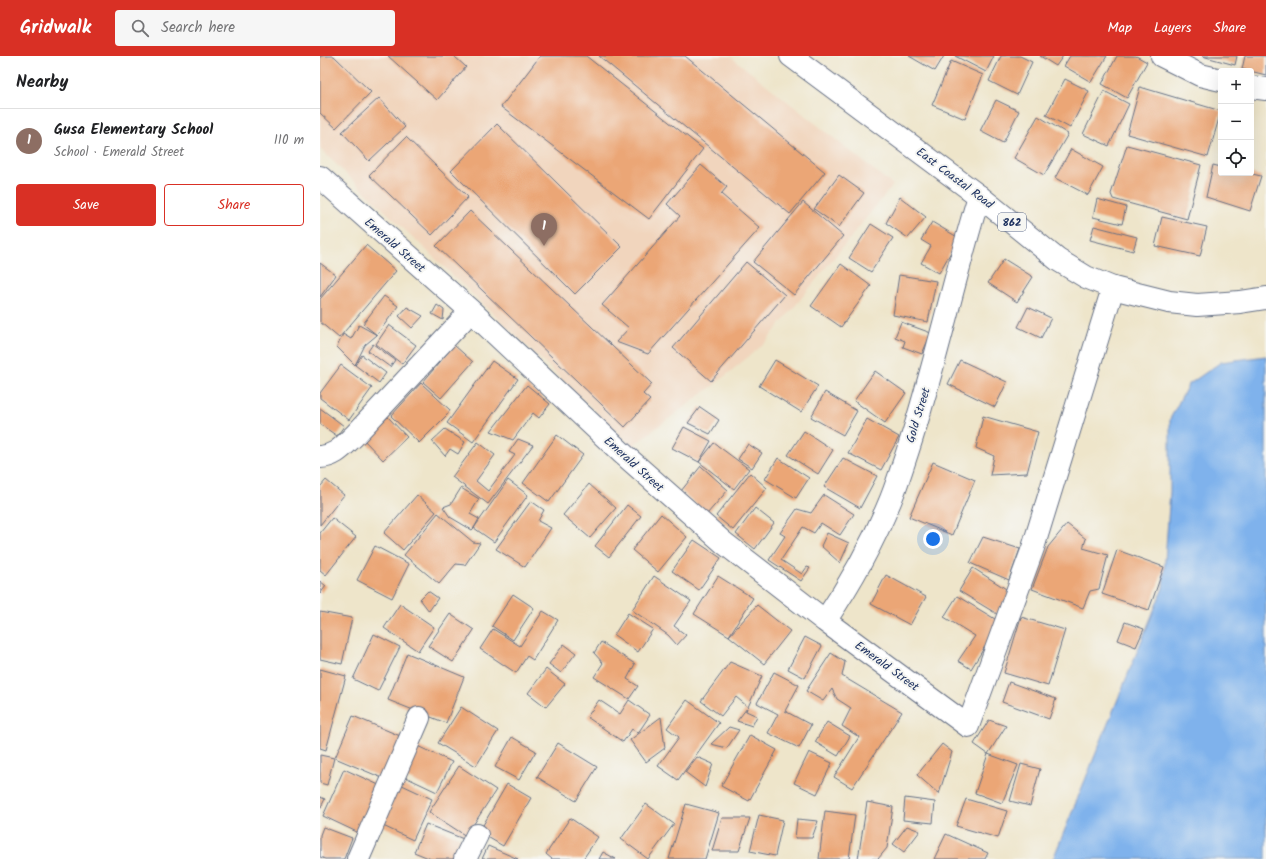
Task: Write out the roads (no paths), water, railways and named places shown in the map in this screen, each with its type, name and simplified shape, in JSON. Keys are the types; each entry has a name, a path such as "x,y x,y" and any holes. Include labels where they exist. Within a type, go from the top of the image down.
{"street":[{"name":"East Coastal Road","path":"791,56 979,196 1058,260 1086,277 1113,288 1169,302 1197,305 1240,302 1266,298"},
{"path":"1162,56 1200,74 1218,79"},
{"path":"1254,87 1266,89"},
{"name":"Emerald Street","path":"322,185 471,311 622,454 724,543 825,621 968,726 1033,548 1113,288"},
{"name":"Gold Street","path":"825,621 851,582 872,543 892,498 921,408 964,244 979,196"},
{"path":"324,456 336,453 354,436 471,311"},
{"path":"358,859 419,718"},
{"path":"465,859 477,835"}],"water":[{"path":"1266,356 1266,859 1053,859 1163,588 1170,492 1170,419 1188,385 1221,362"}],"place":[{"name":"Gusa Elementary School","path":"544,246"}]}
